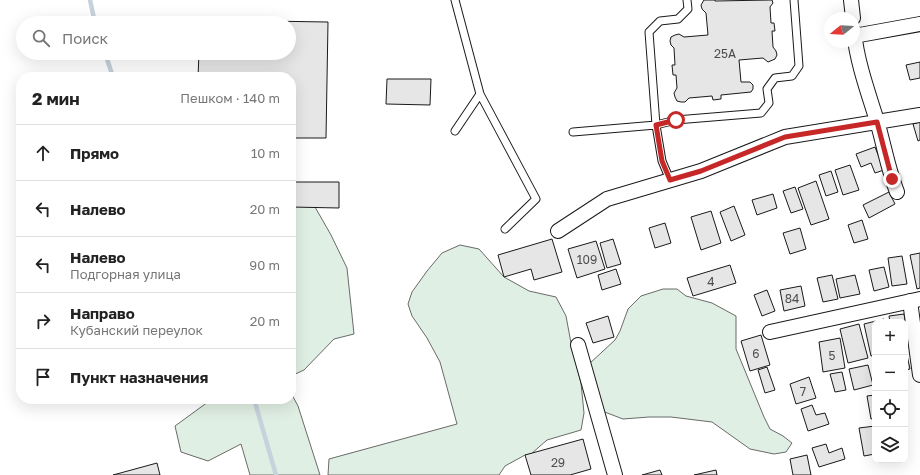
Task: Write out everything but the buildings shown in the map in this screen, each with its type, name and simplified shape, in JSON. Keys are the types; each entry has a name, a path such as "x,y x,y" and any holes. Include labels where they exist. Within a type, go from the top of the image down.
{"street":[{"path":"851,0 852,12"},
{"path":"860,35 920,24"},
{"path":"857,48 863,76 897,192"},
{"path":"558,232 607,199 701,171 785,137 920,115"},
{"path":"770,332 915,300 920,375"},
{"path":"578,345 615,475"}],"lane":[{"path":"455,0 480,94 536,199 505,229"},
{"path":"670,180 662,161 656,125 649,32 660,21 678,19 688,9 687,0"},
{"path":"573,132 656,125 676,120 761,113 769,103 768,89 775,78 792,76 799,66 794,0"},
{"path":"455,131 480,94"}],"green space":[{"path":"296,194 315,207 347,268 354,334 334,339 304,370 296,374"},
{"path":"460,245 479,249 504,277 529,291 556,297 566,316 581,383 584,413 581,430 547,440 531,454 525,455 505,466 499,475 328,475 329,459 457,424 440,362 427,338 412,316 408,304 412,292 442,253"},
{"path":"663,289 677,289 686,296 712,303 736,316 736,349 770,429 792,443 786,452 774,454 750,449 712,422 671,417 623,419 602,411 589,364 615,340 628,309 641,296"},
{"path":"296,402 320,475 250,475 241,444 208,461 181,452 175,426 205,404 296,404"}],"waterway":[{"path":"90,0 93,16"},
{"path":"107,60 111,72"},
{"path":"255,404 276,475"}],"route":[{"path":"676,120 656,125 662,161 670,180 701,171 785,137 877,122 892,179"}]}
